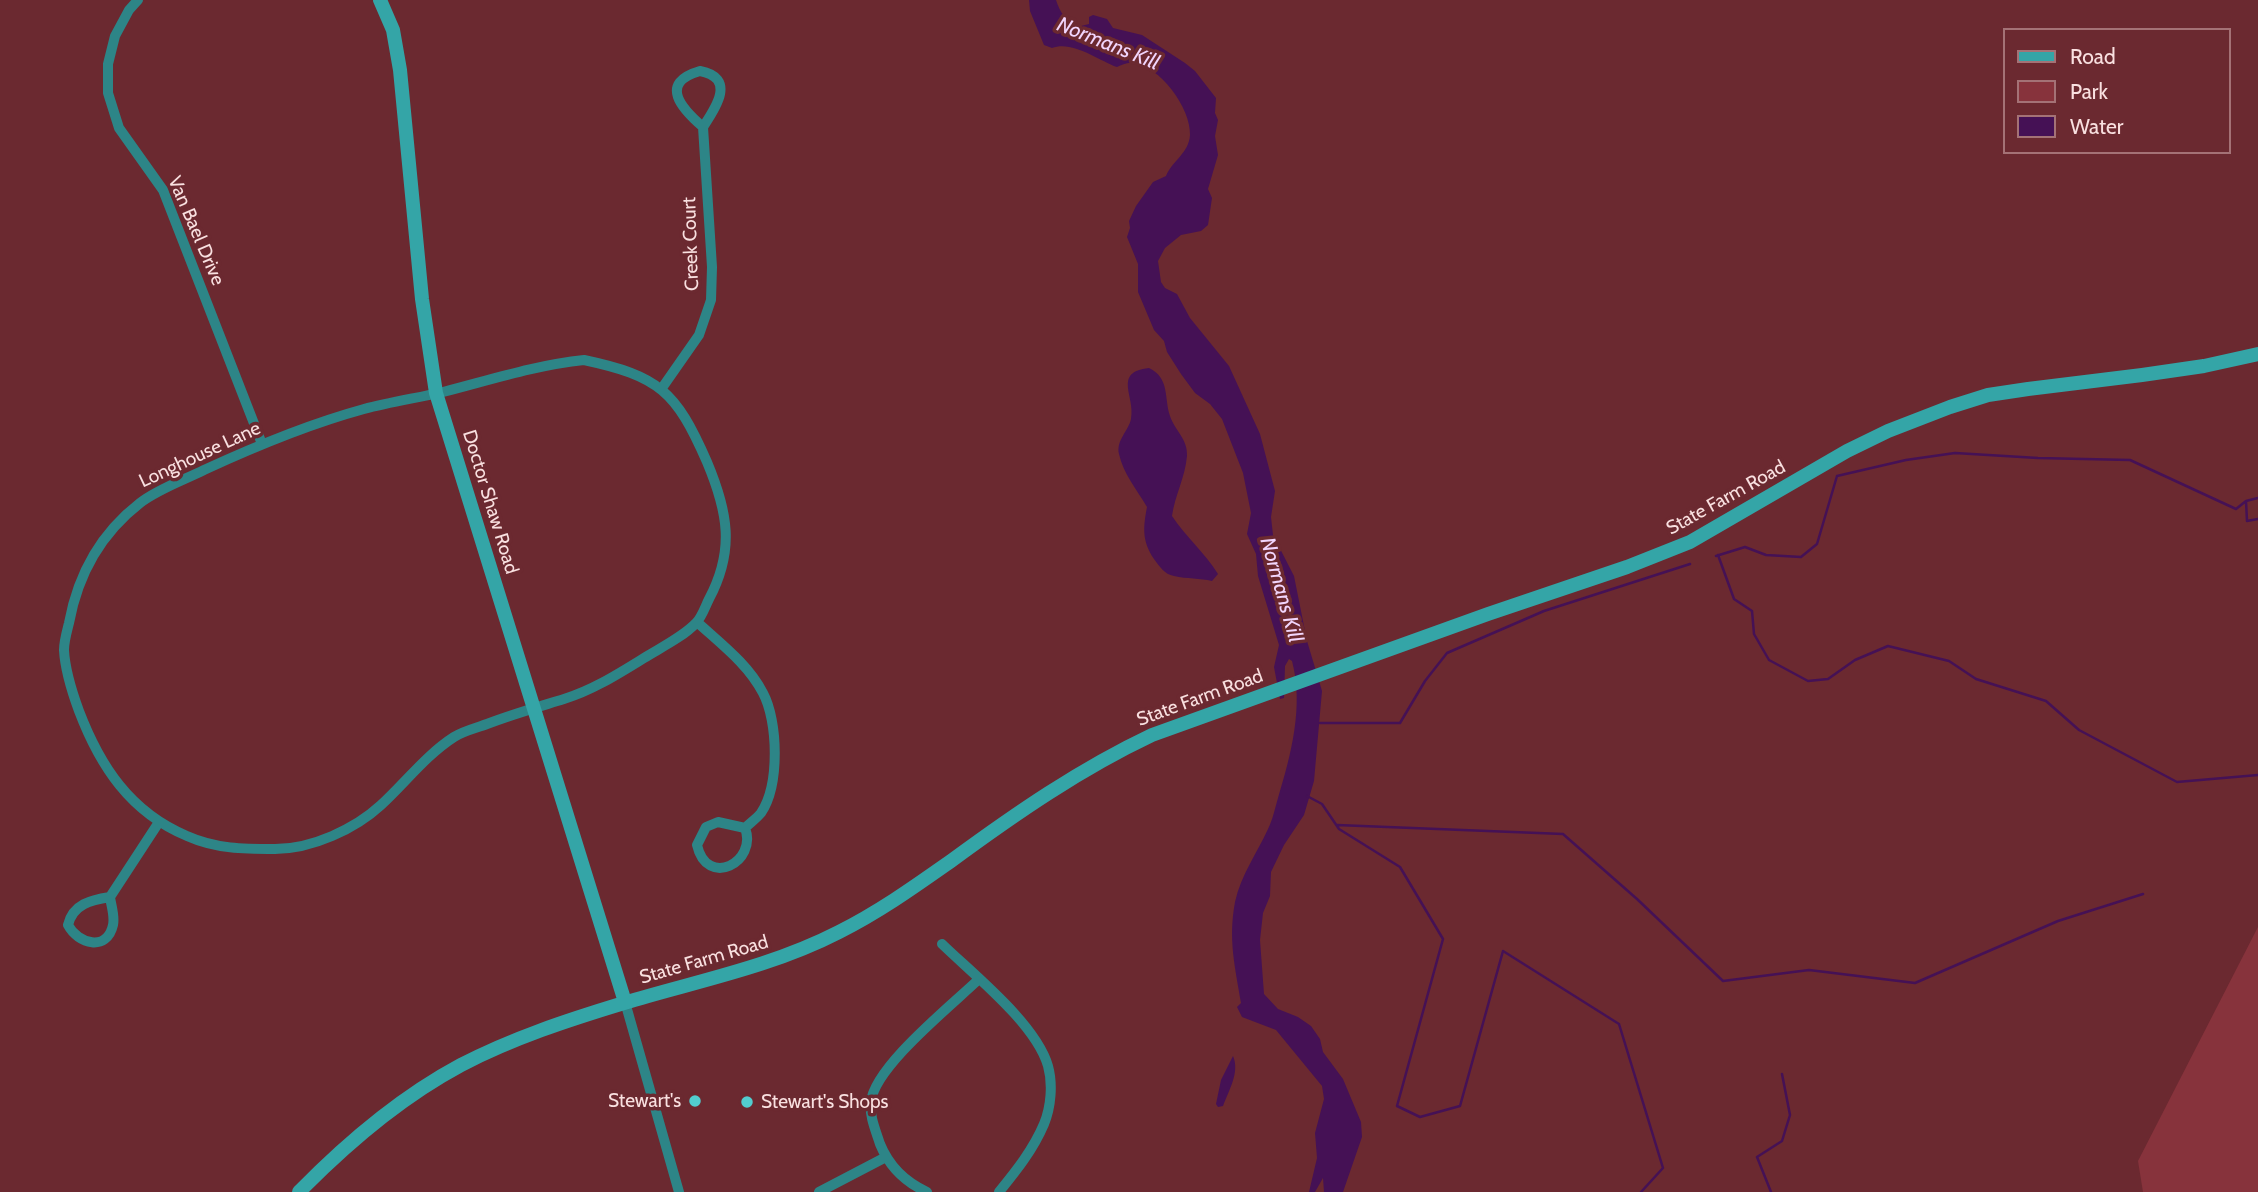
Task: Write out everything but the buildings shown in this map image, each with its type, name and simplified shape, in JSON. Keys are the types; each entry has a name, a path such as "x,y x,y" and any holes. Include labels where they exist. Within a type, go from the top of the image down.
{"main road":[{"name":"Doctor Shaw Road","path":"380,0 393,30 400,70 422,299 436,393 625,1002"},
{"name":"State Farm Road","path":"299,1192 363,1133 458,1066 549,1026 782,958 838,933 878,912 1056,787 1110,755 1180,723 1627,567 1690,542 1847,451 1888,431 1950,407 1988,395 2204,366 2258,354"}],"street":[{"name":"Van Bael Drive","path":"138,0 129,10 115,36 108,64 108,93 119,128 163,190 262,444"},
{"path":"700,71 715,77 721,88 721,101 703,127 680,105 677,98 678,86 688,74 700,71"},
{"name":"Creek Court","path":"662,388 699,335 711,300 712,267 703,127"},
{"name":"Longhouse Lane","path":"662,388 619,367 584,360 556,363 364,409 262,444 142,500 108,532 91,556 75,592 64,648 71,689 92,745 119,787 159,822 202,842 234,849 286,849 320,840 351,826 376,810 433,754 457,735 594,688 664,646 697,622"},
{"path":"662,388 680,409 692,430 710,469 727,524 725,563 697,622 741,662 764,694 773,727 775,753 769,792 761,812 745,828"},
{"path":"718,821 745,828 748,840 745,849 731,866 716,868 703,860 697,845 706,827 718,821"},
{"path":"110,897 95,899 74,911 68,925 73,934 89,943 105,939 114,922 110,897 159,822"},
{"path":"942,944 1033,1036 1048,1066 1051,1099 1045,1123 1028,1154 999,1192"},
{"path":"927,1192 906,1179 886,1157 874,1127 871,1102 877,1082 894,1060 979,979"},
{"path":"625,1002 678,1192"},
{"path":"819,1192 886,1157"}],"green space":[{"path":"2258,927 2258,1192 2143,1192 2138,1161"}],"water":[{"name":"Normans Kill","path":"1029,0 1056,0 1064,16 1077,27 1089,24 1089,17 1093,15 1107,19 1113,28 1142,35 1195,71 1216,98 1215,113 1218,120 1215,136 1218,155 1208,189 1212,198 1208,225 1201,231 1181,235 1165,248 1158,261 1161,282 1165,288 1177,294 1190,318 1229,366 1260,434 1275,491 1271,517 1273,535 1294,576 1307,641 1322,691 1314,781 1304,815 1284,845 1271,872 1270,896 1263,913 1260,940 1264,994 1278,1009 1311,1026 1320,1039 1323,1052 1343,1079 1361,1122 1362,1137 1343,1192 1324,1192 1323,1178 1315,1192 1309,1192 1317,1158 1315,1133 1324,1099 1322,1086 1276,1030 1242,1017 1237,1007 1241,1003 1232,941 1235,902 1241,883 1274,814 1291,748 1297,695 1292,661 1289,659 1285,666 1284,698 1280,699 1274,667 1279,645 1258,576 1256,554 1247,534 1251,513 1243,473 1222,419 1210,404 1195,393 1167,352 1164,341 1154,330 1138,292 1138,264 1127,237 1129,221 1136,206 1153,182 1166,176 1187,147 1189,124 1180,101 1172,90 1143,66 1131,63 1117,67 1076,49 1044,45 1030,11"},
{"path":"1149,368 1156,372 1163,383 1170,416 1187,450 1172,516 1218,574 1212,581 1171,575 1158,565 1145,540 1147,507 1121,461 1119,444 1130,424 1132,411 1128,380 1138,370"},
{"path":"1233,1056 1233,1081 1223,1106 1218,1107 1216,1104 1221,1080"}],"waterway":[{"path":"1716,556 1745,547 1766,555 1801,557 1817,544 1837,476 1906,460 1955,453 2130,460 2236,509 2246,501 2258,498"},
{"path":"2246,501 2247,521 2258,519"},
{"path":"1718,555 1734,599 1752,611 1754,634 1769,660 1808,681 1828,679 1855,660 1888,646 1949,661 1976,679 2046,701 2079,730 2177,782 2258,775"},
{"path":"1320,723 1400,723 1425,681 1447,653 1544,611 1690,564"},
{"path":"1307,796 1322,804 1339,829 1400,867 1443,939 1397,1106 1420,1117 1460,1106 1503,951 1619,1024 1663,1168 1641,1192"},
{"path":"1337,825 1563,834 1637,899 1723,981 1809,970 1915,983 2058,921 2143,894"},
{"path":"1771,1192 1757,1157 1782,1141 1790,1115 1782,1074"}],"place":[{"name":"Stewart's","path":"695,1101"},
{"name":"Stewart's Shops","path":"747,1102"}]}
